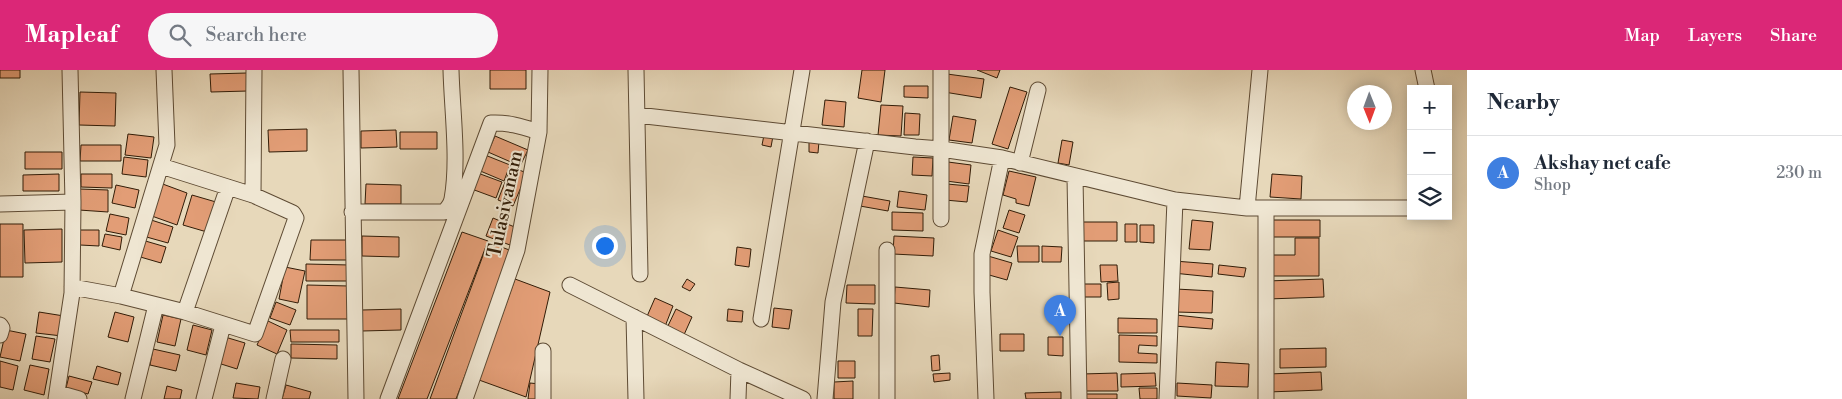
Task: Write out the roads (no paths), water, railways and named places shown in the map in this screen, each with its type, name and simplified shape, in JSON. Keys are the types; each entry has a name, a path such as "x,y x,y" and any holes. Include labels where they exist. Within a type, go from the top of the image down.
{"street":[{"path":"70,70 73,202 72,287 57,396 79,399"},
{"path":"121,296 167,145 164,70"},
{"path":"253,195 254,70"},
{"path":"351,70 356,399"},
{"path":"352,212 444,212 448,208 452,201 454,162 451,70"},
{"name":"Tulasivanam","path":"465,399 517,250 539,132 540,70"},
{"path":"636,70 640,274"},
{"path":"761,320 802,70"},
{"path":"941,70 941,219"},
{"path":"1247,208 1260,70"},
{"path":"1423,70 1426,85"},
{"path":"1020,163 1038,90"},
{"path":"637,115 941,149 1002,158 1175,200 1247,208 1407,208"},
{"path":"388,399 491,123 514,124 539,132"},
{"path":"825,399 833,302 866,141"},
{"path":"986,399 982,254 1002,158"},
{"path":"72,287 121,296 185,312 253,334 256,332 296,218 293,213 253,195 161,166"},
{"path":"1075,177 1079,399"},
{"path":"185,312 228,187"},
{"path":"1168,399 1175,200"},
{"path":"0,204 73,202"},
{"path":"1266,208 1266,399"},
{"path":"887,250 887,399"},
{"path":"570,285 739,370 803,399"},
{"path":"133,399 156,305"},
{"path":"634,317 636,399"},
{"path":"204,399 223,324"},
{"path":"0,325 2,328 0,335"},
{"path":"543,351 543,399"},
{"path":"274,399 283,359"},
{"path":"738,399 739,370"}],"place":[{"name":"Akshay net cafe","path":"1060,336"}]}
